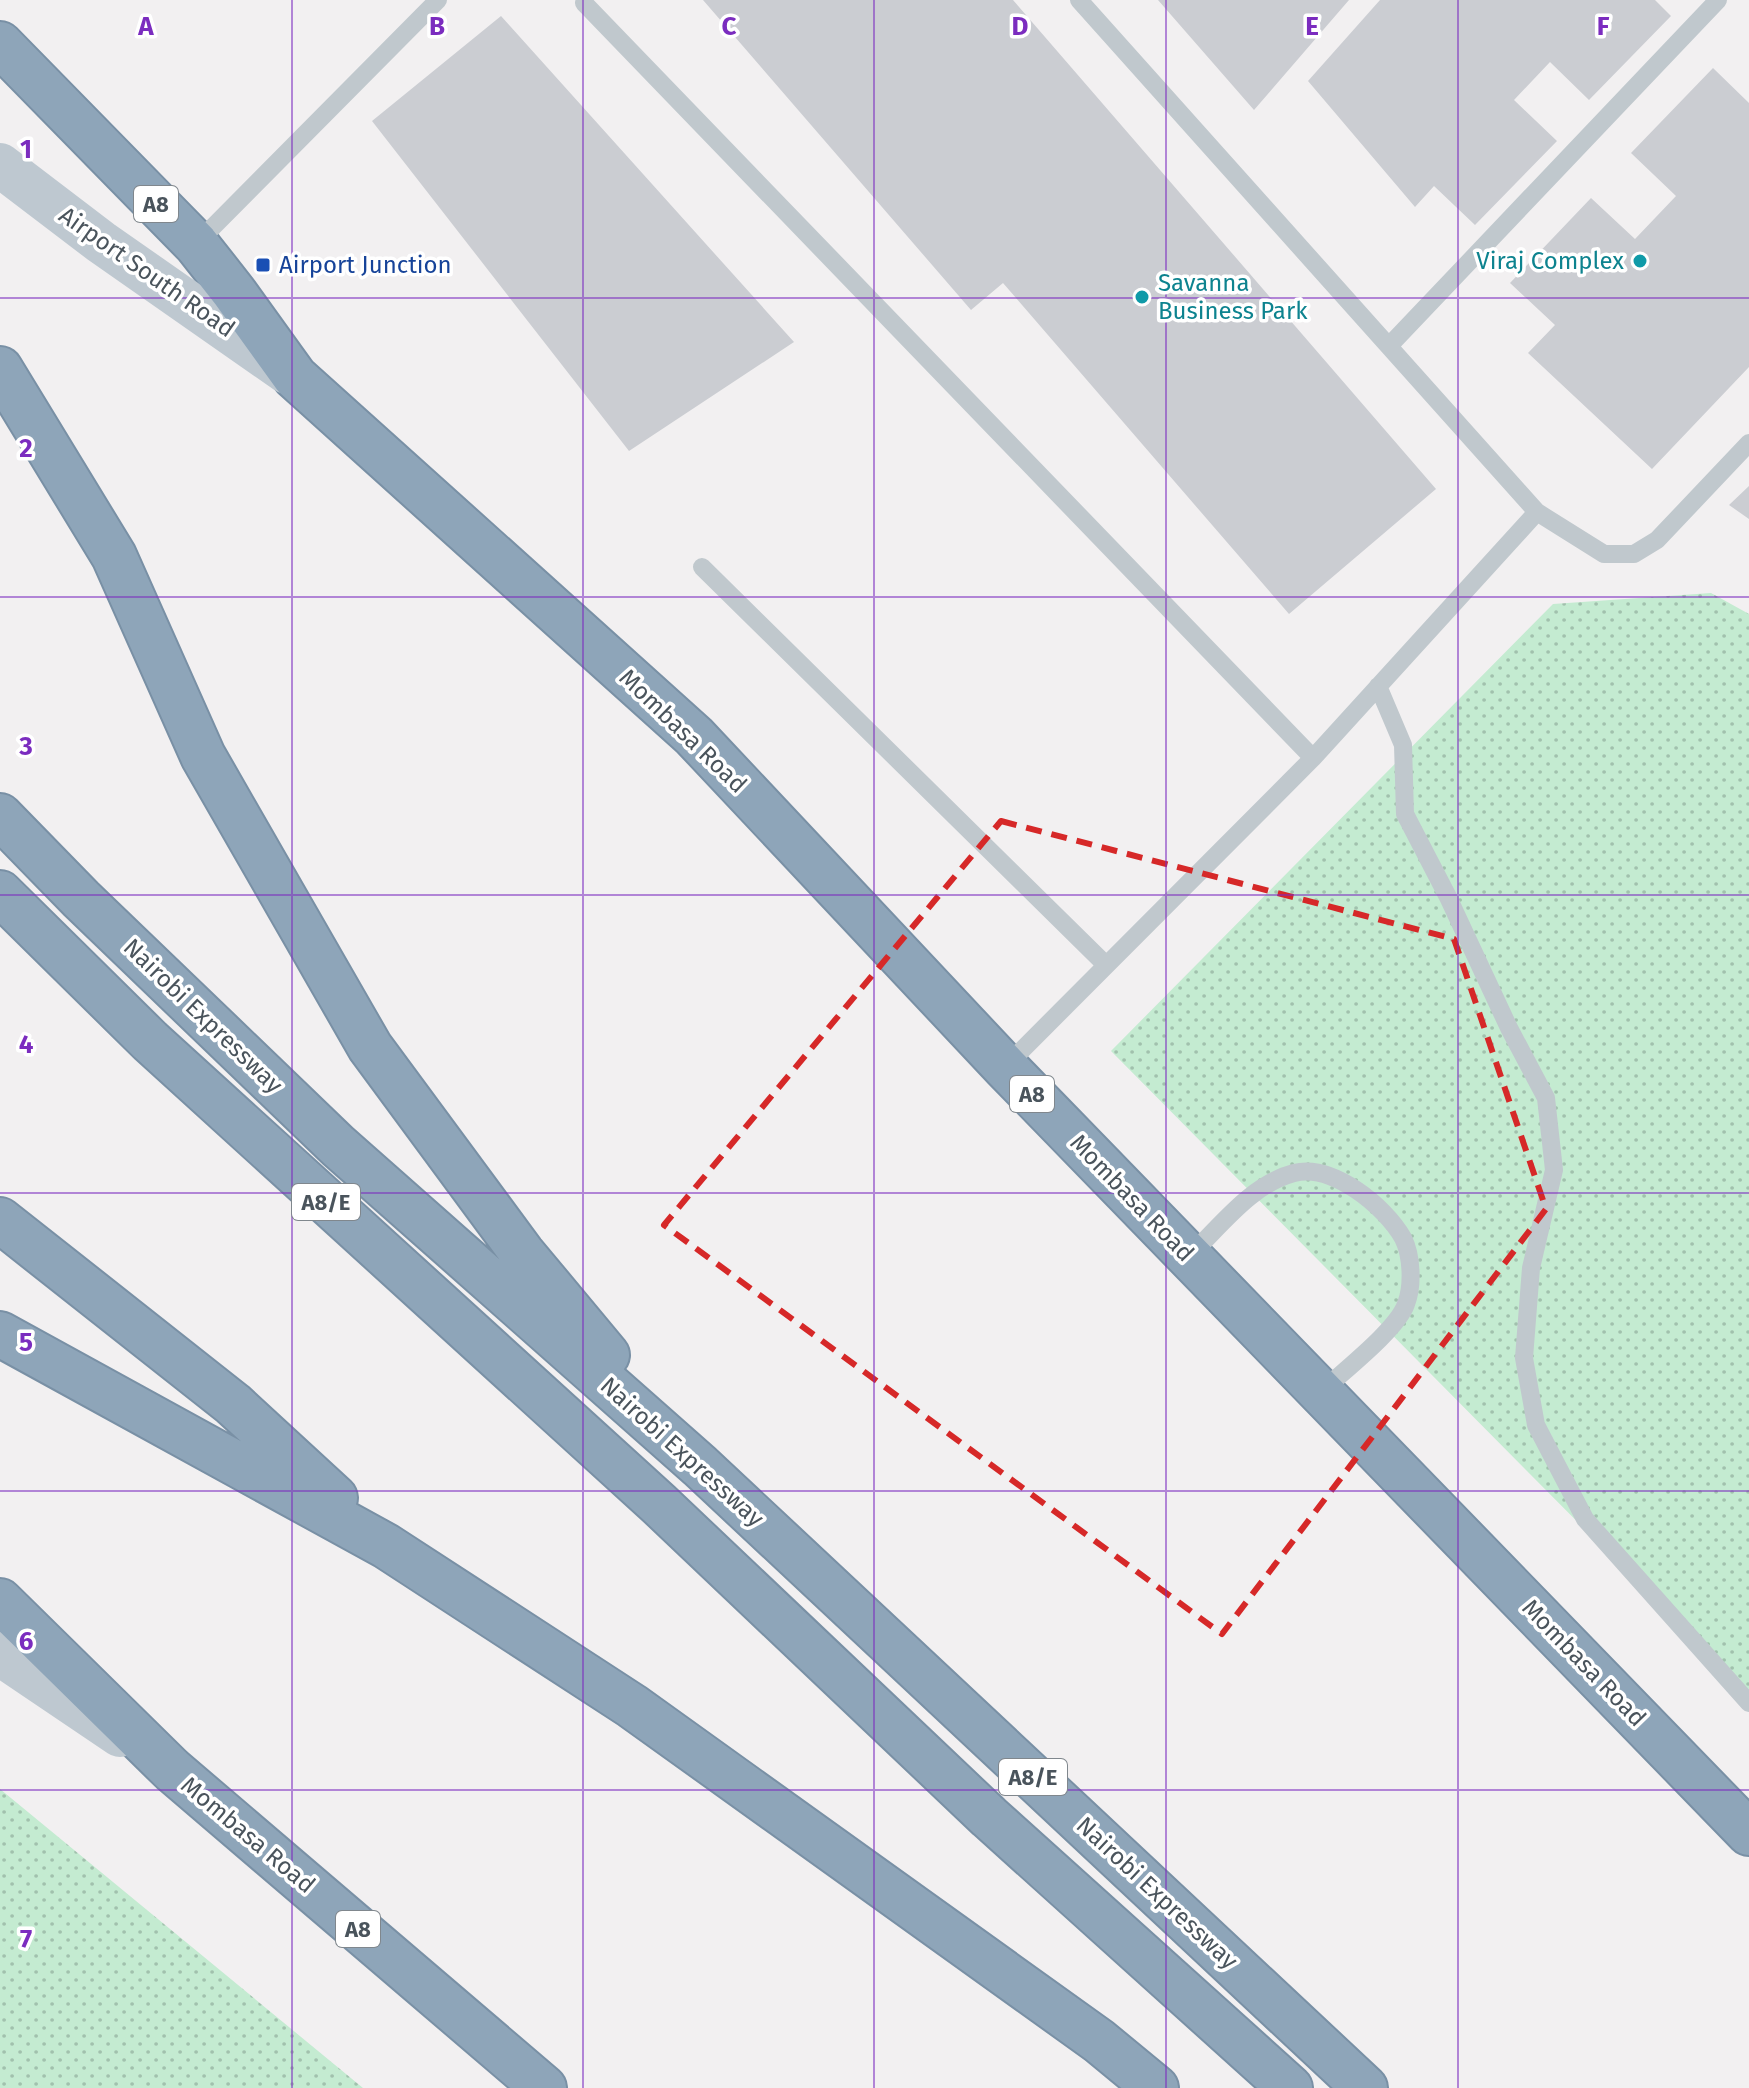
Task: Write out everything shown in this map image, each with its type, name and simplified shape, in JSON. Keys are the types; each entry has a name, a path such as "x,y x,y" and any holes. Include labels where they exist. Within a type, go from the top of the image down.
{"highway":[{"name":"A8","path":"0,44 196,244 295,377"},
{"path":"0,369 114,556 203,756 370,1047 522,1253 700,1466"},
{"name":"Mombasa Road","path":"295,377 694,736 1005,1067 1749,1833"},
{"name":"Nairobi Expressway","path":"0,816 81,899 338,1146 700,1466 1365,2088"},
{"name":"A8/E","path":"0,893 150,1041 659,1504 989,1817 1290,2088"},
{"path":"0,1220 233,1404 386,1546"},
{"path":"0,1334 386,1546 632,1706 1099,2041 1156,2088"},
{"name":"Mombasa Road","path":"0,1601 172,1770 544,2088"}],"main road":[{"name":"Airport South Road","path":"0,165 101,242 295,377"},
{"path":"0,1654 172,1770"}],"lane":[{"path":"196,244 438,0"},
{"path":"1079,0 1537,512 1604,554 1634,554 1657,540 1749,443"},
{"path":"1389,346 1718,0"},
{"path":"584,3 1313,758"},
{"path":"1005,1067 1313,758 1537,512"},
{"path":"702,567 1106,965"},
{"path":"1378,686 1403,745 1405,814 1546,1098 1554,1170 1531,1268 1524,1358 1536,1425 1585,1519 1749,1703"},
{"path":"1189,1256 1261,1187 1295,1173 1327,1173 1353,1188 1381,1211 1404,1240 1411,1273 1406,1305 1388,1329 1321,1392"}],"highlighted area":[{"path":"1001,821 1454,939 1546,1209 1222,1634 664,1225"}],"green space":[{"path":"1711,593 1749,614 1749,1695 1111,1051 1553,604"},
{"path":"0,1789 363,2088 0,2088"}],"building":[{"name":"Savanna Business Park","path":"703,0 1013,0 1436,489 1289,614 1003,283 971,310"},
{"path":"1158,0 1349,0 1254,110"},
{"name":"Viraj Complex","path":"1380,0 1655,0 1671,16 1589,100 1550,62 1514,100 1557,141 1475,225 1434,186 1415,207 1308,81"},
{"path":"501,16 794,342 629,451 372,121"},
{"name":"Viraj Complex","path":"1713,68 1749,103 1749,367 1652,469 1528,353 1555,325 1510,283 1591,198 1635,239 1676,196 1631,153"},
{"path":"1749,486 1749,519 1729,505"}],"place":[{"name":"Viraj Complex","path":"1640,261"},
{"name":"Airport Junction","path":"263,265"},
{"name":"Savanna Business Park","path":"1142,297"}]}
